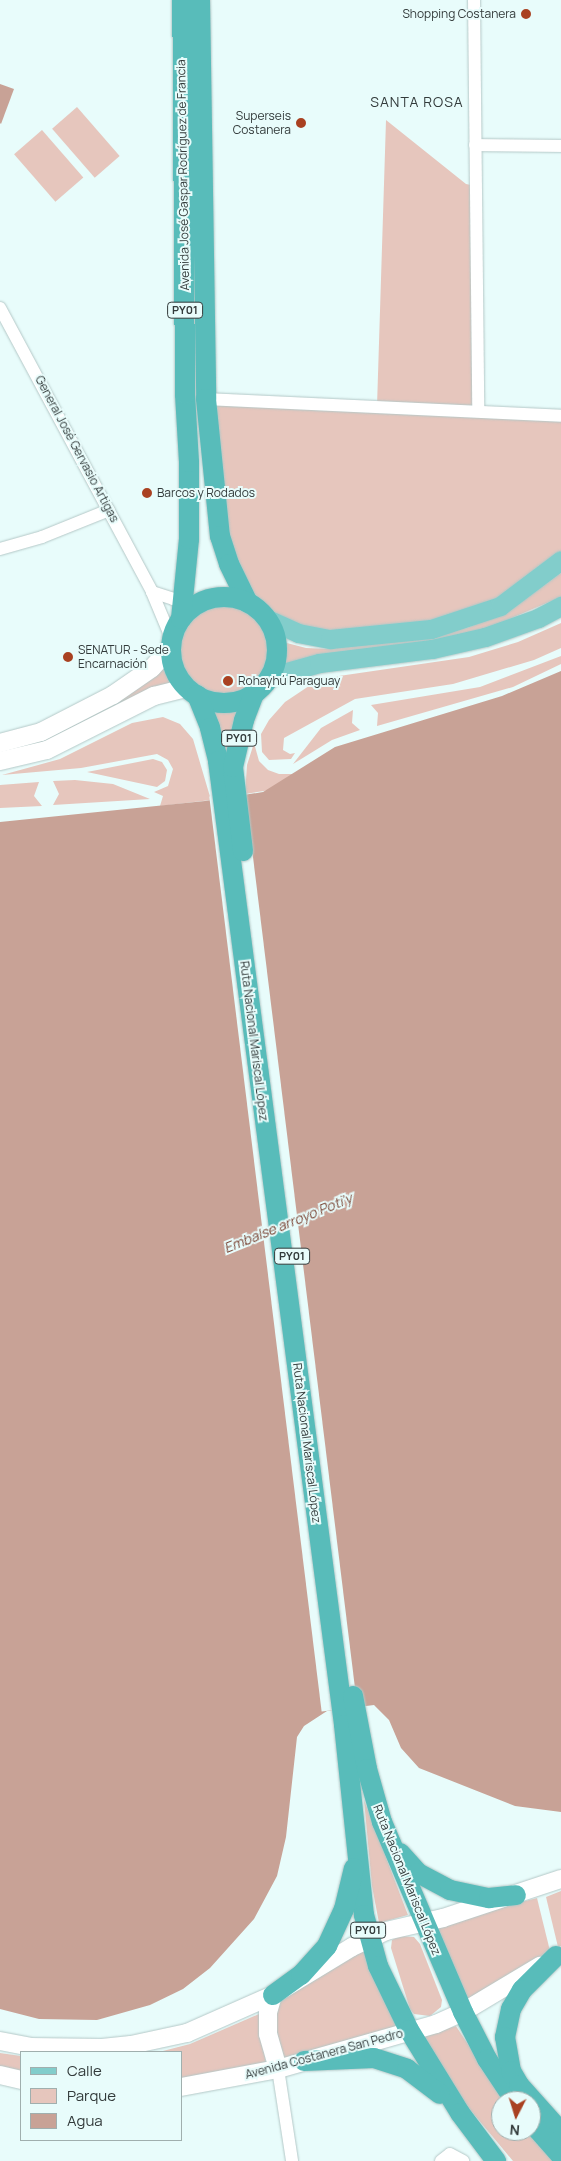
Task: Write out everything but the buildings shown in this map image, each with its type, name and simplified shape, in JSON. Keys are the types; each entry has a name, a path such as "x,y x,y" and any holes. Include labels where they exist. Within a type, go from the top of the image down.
{"highway":[{"name":"Avenida José Gaspar Rodríguez de Francia","path":"182,0 185,394 190,462 189,607"},
{"name":"Avenida José Gaspar Rodríguez de Francia","path":"200,0 206,399 220,536 229,564 248,603"},
{"name":"PY01","path":"171,643 189,607 224,597 248,603 267,619"},
{"name":"Ruta Nacional Mariscal López","path":"228,788 236,747 255,692 269,677 277,648 267,619"},
{"name":"Ruta Nacional Mariscal López","path":"171,643 177,675 192,691 210,728 228,788 277,1148 350,1724 358,1851 370,1939 378,1966 409,2030 460,2113 496,2161"},
{"name":"Ruta Nacional Mariscal López","path":"192,691 226,702 255,692"},
{"name":"Ruta Nacional Mariscal López","path":"350,1724 382,1822 422,1922 463,2012 487,2059 508,2091"},
{"path":"382,1822 408,1864 435,1884 469,1896 489,1898 516,1895"},
{"path":"274,1995 301,1975 327,1946 344,1909 358,1851"},
{"path":"559,1954 522,1990 511,2009 505,2037 515,2078 561,2132"},
{"path":"304,2061 353,2057 392,2064 423,2079 460,2113"},
{"path":"541,2133 561,2156"}],"main road":[{"path":"267,619 298,633 330,639 431,628 500,606 561,560"},
{"path":"269,677 319,664 432,649 485,637 538,618 561,606"},
{"path":"0,743 41,732 113,695 152,668 171,643"},
{"path":"0,761 47,750 154,696 192,691"},
{"path":"0,2041 62,2049 131,2045 212,2024 274,1995 370,1939 394,1928 422,1922 516,1895 561,1879"},
{"name":"Avenida Costanera San Pedro","path":"182,2087 278,2069 409,2030 436,2024 463,2012 559,1954"},
{"path":"274,1995 268,2012 268,2034 278,2069"},
{"path":"0,2075 20,2080"}],"street":[{"path":"474,0 478,411"},
{"path":"475,145 561,146"},
{"name":"General José Gervasio Artigas","path":"0,308 152,592 171,643"},
{"path":"206,399 561,416"},
{"path":"0,549 42,537 109,510"},
{"path":"152,592 189,607"},
{"path":"278,2069 292,2161"},
{"path":"441,2160 450,2154 463,2161"}],"green space":[{"path":"77,107 120,156 95,178 52,129"},
{"path":"386,120 466,184 476,186 478,411 377,406"},
{"path":"42,130 83,178 55,202 14,154"},
{"path":"206,399 561,417 561,560 500,606 357,638 267,619 248,603 229,564"},
{"path":"561,573 561,597 479,632 286,666 283,642 306,648 329,649 467,628 512,609"},
{"path":"215,606 233,606 249,613 261,625 268,641 268,659 261,675 249,687 233,694 215,694 199,687 187,675 180,659 180,641 187,625 199,613"},
{"path":"561,623 561,648 534,660 453,684 355,699 284,738 283,750 290,754 295,753 291,759 269,760 262,752 261,734 269,720 285,702 312,684 339,676 469,657 518,642"},
{"path":"561,656 561,664 513,687 377,726 378,713 371,705 480,687"},
{"path":"162,666 171,685 46,746 0,756 0,746"},
{"path":"207,705 223,707 243,705 229,767"},
{"path":"353,710 352,723 360,730 332,740 293,764 321,728"},
{"path":"163,717 180,724 193,739 211,800 160,806 163,796 154,792 168,786 173,769 168,760 157,754 81,768 2,775 60,759 132,723"},
{"path":"254,743 259,761 268,770 279,774 295,774 270,790 245,794 247,765"},
{"path":"153,759 162,762 167,770 165,781 157,787 87,772"},
{"path":"75,780 113,784 150,799 53,805 59,794 53,781"},
{"path":"39,782 34,796 42,806 0,808 0,785"},
{"path":"364,1800 408,1915 379,1923 372,1886"},
{"path":"561,1891 561,1946 558,1947 546,1897"},
{"path":"537,1898 550,1951 463,2005 431,1925"},
{"path":"399,1936 414,1937 420,1944 442,2000 441,2007 430,2016 414,2014 410,2009 391,1948 392,1940"},
{"path":"367,1947 401,2031 283,2061 274,2017 278,2003"},
{"path":"259,2014 266,2063 182,2081 182,2051 163,2051 190,2044"},
{"path":"456,2026 498,2091 491,2091 491,2135 452,2088 419,2037"},
{"path":"0,2053 20,2056 20,2074 0,2067"},
{"path":"496,2141 536,2141 553,2161 513,2161"}],"water":[{"path":"0,84 14,89 1,124 0,123"},
{"name":"Embalse arroyo Poti'y","path":"561,671 561,1812 515,1806 419,1768 401,1748 389,1720 374,1705 327,1711 304,1726 297,1737 286,1837 277,1876 254,1919 210,1968 183,1989 150,2005 97,2020 39,2019 0,2009 0,822 205,801 263,792 335,747 502,696"}],"pier":[{"path":"245,792 357,1707 322,1712 209,796"}],"place":[{"name":"Shopping Costanera","path":"526,14"},
{"name":"Superseis Costanera","path":"301,123"},
{"name":"Barcos y Rodados","path":"147,493"},
{"name":"SENATUR - Sede Encarnación","path":"68,657"},
{"name":"Rohayhú Paraguay","path":"228,681"}],"district":[{"name":"SANTA ROSA","path":"417,102"}]}
